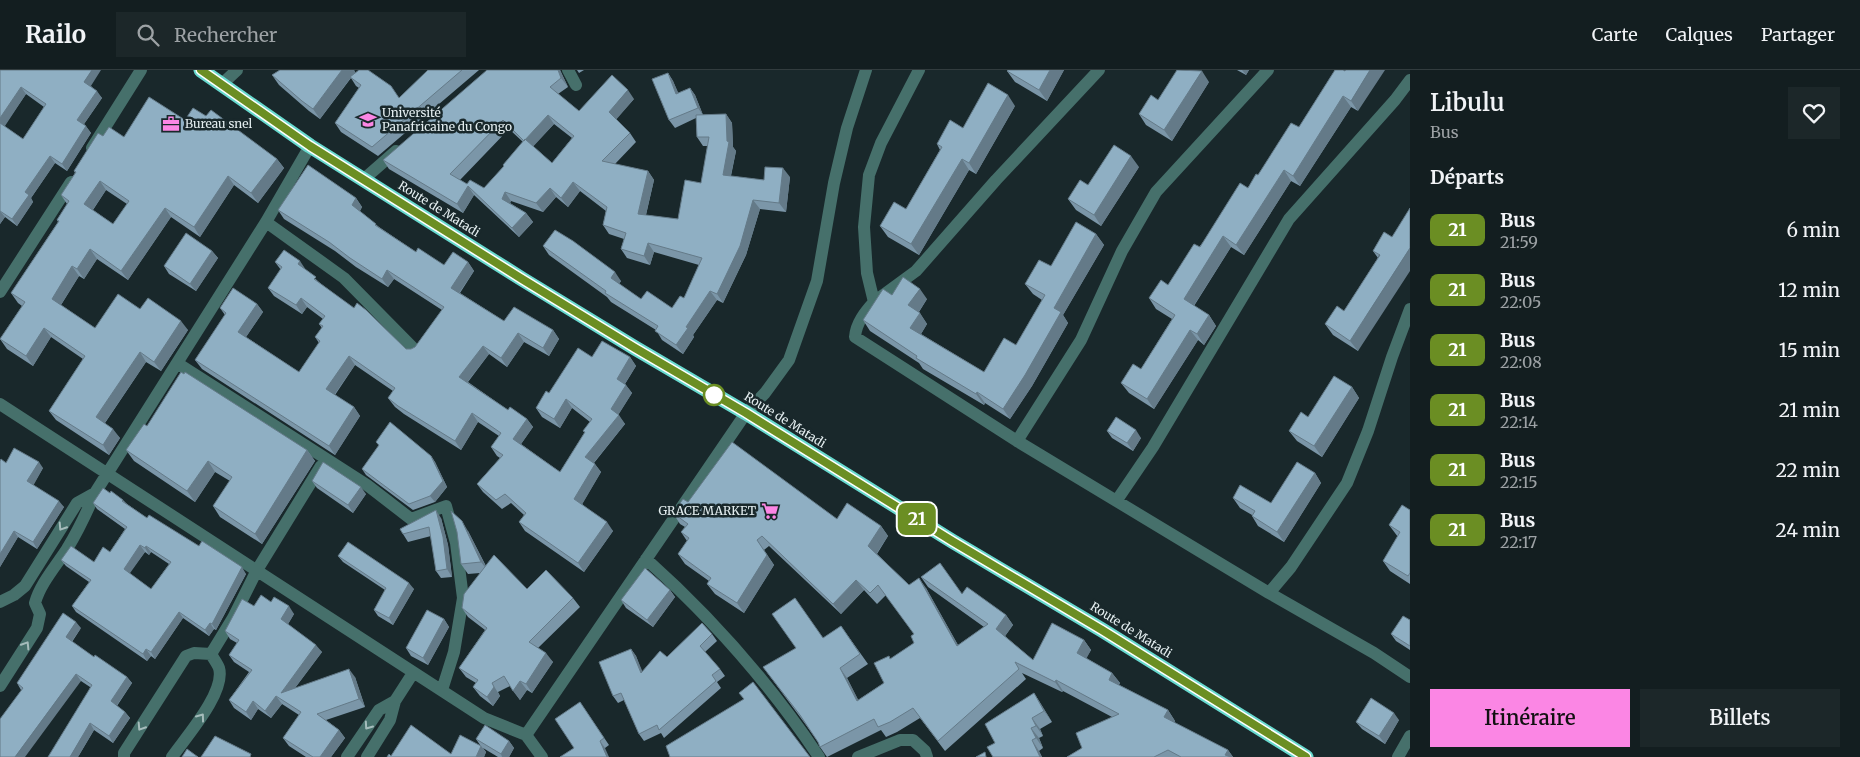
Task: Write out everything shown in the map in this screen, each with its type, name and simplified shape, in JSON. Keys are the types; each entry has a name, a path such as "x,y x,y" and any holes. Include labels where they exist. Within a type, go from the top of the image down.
{"highway":[{"name":"Route de Matadi","path":"201,70 310,146 619,339 746,413 1306,757"}],"street":[{"path":"86,158 141,70"},
{"path":"221,85 237,70"},
{"path":"568,70 576,85"},
{"path":"526,736 746,413 765,393 789,360 817,281 836,174 847,128 866,70"},
{"path":"874,302 868,273 864,227 869,175 881,143 919,70"},
{"path":"1099,70 996,180 916,271 874,302 862,316 855,330 855,337 1017,441 1269,593 1374,653 1410,677"},
{"path":"1017,441 1081,340 1122,251 1156,192 1268,70"},
{"path":"1117,500 1153,447 1289,219 1395,100 1410,80"},
{"path":"364,179 408,140"},
{"path":"0,686 37,628 40,614 35,603 37,594 68,547 87,512 95,492 266,222 310,146"},
{"path":"0,292 76,174"},
{"path":"266,222 344,278 415,350"},
{"path":"1269,593 1291,567 1346,483 1368,432 1392,357 1410,309"},
{"path":"177,363 367,485 411,519 446,506 456,543 463,598 454,652 442,690"},
{"path":"0,404 484,718 526,736 542,757"},
{"path":"211,654 233,618 257,570 326,458"},
{"path":"0,602 14,595 25,586 77,504 95,492"},
{"path":"646,559 684,593 721,633 801,730 819,757"},
{"path":"25,586 37,594"},
{"path":"124,757 124,753 186,656 194,653 211,654"},
{"path":"172,757 210,705 218,685 219,668 211,654"},
{"path":"367,757 390,720 395,701 413,673"},
{"path":"348,757 379,710 395,701"},
{"path":"1398,757 1410,736"},
{"path":"858,757 900,740 913,740 925,751 927,757"}],"building":[{"path":"0,70 92,70 84,82 97,91 77,120 86,126 62,164 50,156 25,192 29,195 12,219 0,211 0,123 23,139 46,104 21,87 0,118"},
{"path":"280,70 342,70 313,109 272,75"},
{"name":"Université Panafricaine du Congo","path":"359,70 368,70 391,86 399,98 428,70 462,70 372,147 335,123 361,85 350,77"},
{"path":"487,70 558,70 561,78 550,87 579,111 612,75 628,90 609,112 630,133 602,161 648,171 638,214 678,219 685,180 701,183 709,137 697,137 696,115 726,114 727,141 729,142 723,175 764,180 765,167 783,168 779,203 753,200 740,246 717,294 710,291 676,345 655,331 658,326 605,293 606,291 543,246 555,230 615,272 611,278 641,299 647,291 672,308 680,296 684,298 702,258 648,243 644,256 621,249 626,233 603,225 607,207 573,182 561,198 550,188 536,203 505,192 502,199 526,213 512,228 468,186 457,204 383,160","holes":["548,115 574,136 552,163 525,139","503,120 524,141 484,188 470,180 467,184 450,174"]},
{"path":"1008,70 1050,70 1039,90"},
{"path":"1177,70 1202,71 1164,130 1139,114 1151,95 1158,100"},
{"path":"1335,70 1370,70 1351,101 1343,96 1293,176 1284,170 1236,245 1223,236 1184,299 1209,315 1197,334 1190,330 1147,399 1121,383 1133,364 1141,369 1175,315 1149,298 1161,280 1168,285 1194,244 1200,247 1240,183 1248,188 1291,123 1299,127"},
{"path":"668,73 676,94 690,88 698,108 669,120 652,79"},
{"path":"988,83 1008,95 969,163 962,159 911,244 880,226 894,202 906,209 942,147 937,144 950,120 963,128"},
{"path":"149,97 185,120 193,108 206,116 211,110 277,159 251,193 228,176 194,227 165,208 121,271 90,249 77,269 72,266 52,299 95,328 118,294 140,309 148,298 181,321 154,362 140,352 96,417 113,429 103,445 49,411 85,356 44,328 26,356 0,339 25,302 11,293 59,221 57,220 69,201 61,195 76,172 74,171 98,133 103,136 109,127 124,137","holes":["100,181 129,201 113,224 84,204"]},
{"path":"1114,145 1131,156 1094,215 1068,199 1080,180 1088,185"},
{"path":"308,165 356,198 352,205 375,225 416,252 418,248 444,265 453,252 468,262 451,288 504,321 514,307 553,330 543,348 518,333 501,358 483,346 459,377 508,410 510,407 527,419 513,439 560,472 585,432 583,431 592,419 566,399 554,419 536,408 546,391 549,393 578,348 592,357 602,341 630,357 617,379 626,385 611,409 619,415 585,457 595,464 574,499 607,522 578,563 519,522 526,513 505,494 496,500 477,484 503,455 491,447 501,433 472,413 455,441 388,398 395,388 349,356 326,389 354,407 329,446 195,360 226,313 220,308 233,288 257,304 238,332 299,372 320,341 315,337 323,326 319,324 325,316 301,298 296,305 268,288 282,267 275,262 284,250 300,261 298,264 316,277 314,279 354,308 357,303 366,310 406,349 415,347 444,307 387,270 382,279 329,242 278,210"},
{"path":"1410,208 1410,248 1350,341 1325,324 1337,306 1344,311 1380,255 1373,251 1384,232 1392,237"},
{"path":"1076,222 1096,234 1054,308 1061,312 1003,409 977,392 976,394 916,358 917,356 863,320 883,289 892,295 903,277 920,289 908,305 920,313 910,328 984,372 1004,338 1016,345 1045,295 1025,284 1039,260 1051,266"},
{"path":"186,233 212,251 190,284 164,266"},
{"path":"181,372 184,374 185,372 307,450 255,534 213,506 232,477 208,461 187,491 126,450 144,424 147,426"},
{"path":"1334,376 1352,387 1314,446 1289,431 1301,412 1308,417"},
{"path":"1116,417 1136,430 1127,443 1107,431"},
{"path":"390,422 431,456 443,481 430,496 409,504 362,469 379,445 376,442"},
{"path":"732,442 837,519 847,503 881,526 868,546 909,585 919,578 957,646 988,624 921,577 940,563 962,594 967,587 1006,615 996,629 1033,660 1052,623 1084,640 1077,653 1112,673 1109,680 1168,710 1164,717 1228,750 1225,755 1231,757 1181,757 1168,750 1154,757 1067,757 1082,748 1076,733 1119,714 1056,680 1055,682 1015,662 1019,669 938,741 913,708 878,727 874,719 820,747 800,715 763,667 796,648 772,614 795,598 823,638 841,626 860,654 840,668 857,701 884,683 874,663 889,656 890,659 914,643 911,636 914,634 878,585 870,593 856,580 833,604 762,536 757,540 767,555 737,603 707,584 711,578 678,554 689,538 681,532 688,524 673,513 683,499 688,502"},
{"path":"14,448 39,462 27,481 59,501 33,542 14,531 0,554 0,461 1,459 6,463"},
{"path":"323,462 361,487 348,505 312,481"},
{"path":"1297,462 1315,473 1277,532 1252,516 1255,511 1233,498 1240,485 1271,503"},
{"path":"103,488 110,493 111,491 147,518 149,515 199,546 202,541 242,567 212,624 210,623 205,630 179,612 151,652 146,649 143,654 72,606 91,580 61,560 71,546 94,562 103,547 110,552 127,527 93,503","holes":["140,545 145,548 146,546 171,562 151,589 124,569"]},
{"path":"1402,505 1410,510 1410,573 1408,576 1383,561 1400,532 1389,525"},
{"path":"436,510 443,537 447,569 436,571 429,527 403,534 400,529"},
{"path":"451,511 462,521 481,562 461,564 457,532"},
{"path":"348,542 409,583 389,618 374,610 386,588 338,556"},
{"path":"494,555 527,589 546,570 573,598 529,642 546,653 526,684 520,681 513,691 504,676 492,683 494,687 487,697 473,687 478,680 459,668 487,628 462,608 464,594"},
{"path":"645,568 670,590 647,620 621,600"},
{"path":"261,595 271,602 274,597 289,606 281,619 316,645 281,693 349,669 359,699 317,714 339,730 320,757 313,757 283,738 301,712 276,696 265,711 253,701 246,712 229,700 252,670 229,655 239,640 225,631 242,599 254,606"},
{"path":"427,610 444,619 423,658 406,648"},
{"path":"63,613 76,622 66,637 127,677 111,701 125,712 109,736 90,723 70,757 48,757 92,685 76,674 15,757 0,757 0,719 23,688 17,683"},
{"path":"1403,616 1410,620 1410,646 1391,634"},
{"path":"702,623 712,634 700,646 720,669 712,675 716,681 659,730 657,725 639,734 621,693 613,696 599,662 631,649 641,673 660,651 667,657"},
{"path":"753,682 810,757 670,757 666,746 744,699 739,693"},
{"path":"1034,693 1044,711 1032,718 1036,726 1031,728 1036,738 1032,740 1040,757 993,757 987,747 995,743 985,724"},
{"path":"1371,698 1394,713 1379,736 1356,722"},
{"path":"580,702 604,738 600,741 607,757 560,757 574,748 555,719"},
{"path":"411,725 451,754 460,735 481,746 476,757 387,757 389,754 391,756"},
{"path":"485,725 509,741 501,754 476,739"},
{"path":"215,736 251,754 250,757 201,757"},
{"path":"187,749 198,757 182,757"},
{"path":"985,752 986,757 976,757"}],"bus line":[{"name":"21","path":"201,70 310,146 522,279 746,413 952,541 1102,630 1306,757"}],"place":[{"name":"Université Panafricaine du Congo","path":"368,120"},
{"name":"Bureau snel","path":"171,124"},
{"name":"GRACE MARKET","path":"770,511"}]}
